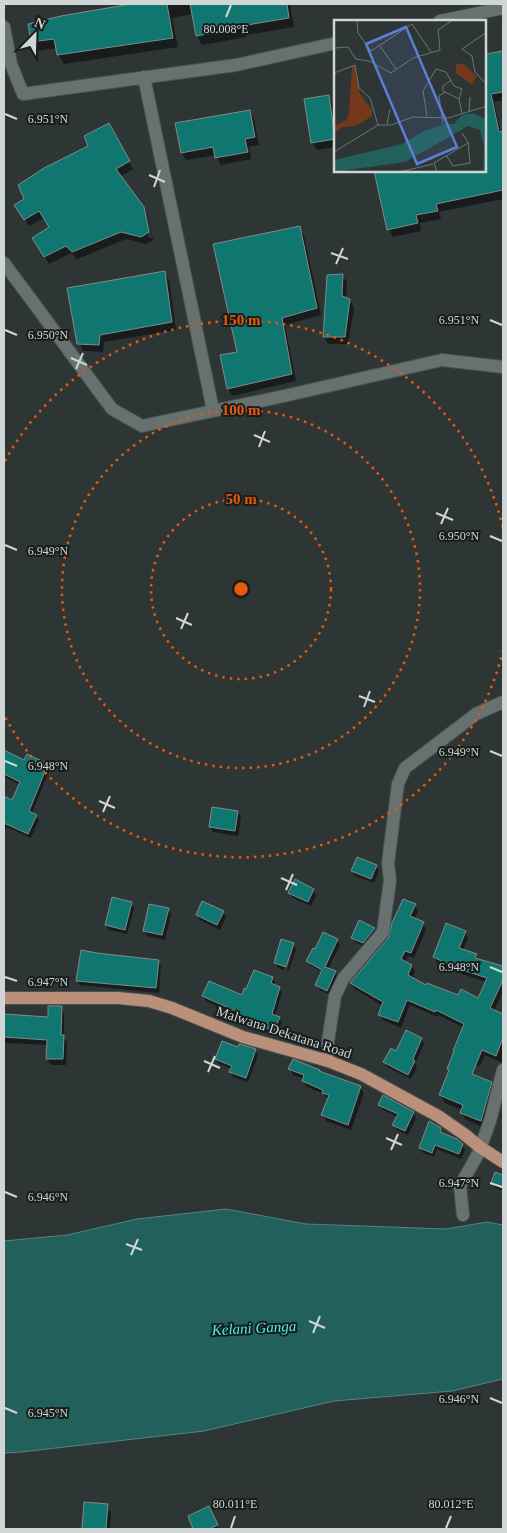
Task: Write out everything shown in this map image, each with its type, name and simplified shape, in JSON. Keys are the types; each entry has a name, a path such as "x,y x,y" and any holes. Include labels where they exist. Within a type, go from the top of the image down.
{"main road":[{"name":"Malwana Dekatana Road","path":"4,998 118,998 149,1001 172,1008 243,1037 328,1061 361,1074 438,1116 503,1162"}],"street":[{"path":"445,20 503,8"},
{"path":"4,28 11,64 23,94 236,65 334,44"},
{"path":"144,77 213,410"},
{"path":"4,263 112,409 142,426 442,360 503,367"},
{"path":"328,1061 328,1040 335,996 343,979 382,932 390,880 388,863 398,784 405,768 476,714 503,702"},
{"path":"463,1215 460,1186 478,1154 490,1121 503,1070"}],"water":[{"name":"Kelani Ganga","path":"226,1209 306,1224 446,1229 487,1222 503,1225 503,1379 452,1391 334,1401 204,1431 4,1453 4,1241 67,1235 137,1219"}],"building":[{"path":"131,4 167,4 173,38 57,55 54,39 31,42 28,24 61,16"},
{"path":"190,4 287,4 289,18 196,36"},
{"path":"503,51 503,92 491,94 499,132 503,131 503,190 436,204 438,211 416,215 418,223 387,230 374,172 487,172 487,54"},
{"path":"329,95 334,139 311,143 304,99"},
{"path":"250,110 255,137 245,139 248,152 215,158 213,147 181,153 175,123"},
{"path":"109,123 130,161 116,169 144,207 149,232 141,237 121,232 72,252 66,246 44,257 32,238 49,227 39,211 24,220 14,205 24,199 18,185 44,168 88,146 84,136"},
{"path":"300,226 317,308 282,318 292,374 227,389 220,355 237,352 213,244"},
{"path":"165,271 172,322 100,335 99,345 77,344 67,288"},
{"path":"343,274 342,296 350,299 345,337 323,337 327,275"},
{"path":"4,750 24,760 27,754 48,764 29,811 37,815 28,834 4,823 4,796 12,800 20,782 4,774"},
{"path":"212,807 238,811 235,831 209,827"},
{"path":"357,857 377,865 371,879 351,871"},
{"path":"295,879 314,889 308,902 288,893"},
{"path":"112,897 132,902 125,930 105,925"},
{"path":"403,899 416,904 410,916 424,922 411,953 405,951 401,959 412,965 408,975 426,985 427,983 458,995 461,989 478,998 487,978 456,968 433,957 446,923 466,931 459,948 477,954 475,958 503,966 503,980 490,1008 503,1014 503,1038 496,1056 482,1050 472,1074 492,1082 481,1121 460,1113 463,1105 439,1095 464,1024 436,1010 435,1012 407,1000 398,1022 378,1015 383,1002 350,983 389,937 392,923"},
{"path":"202,901 224,911 217,925 196,915"},
{"path":"149,904 169,908 162,935 143,931"},
{"path":"359,920 375,928 363,943 351,938"},
{"path":"323,932 338,939 325,967 336,971 327,991 315,985 322,970 306,961 313,948 315,949"},
{"path":"281,939 294,943 286,967 274,963"},
{"path":"81,950 159,960 156,988 76,981"},
{"path":"254,970 273,977 271,983 280,987 272,1014 280,1017 274,1031 202,996 209,981 242,995"},
{"path":"48,1006 62,1006 61,1035 64,1035 63,1059 46,1059 47,1040 4,1037 4,1014 48,1017"},
{"path":"406,1030 422,1038 413,1059 415,1061 408,1075 383,1062 391,1048 396,1051"},
{"path":"222,1041 238,1047 239,1044 256,1049 246,1078 229,1072 232,1066 215,1059"},
{"path":"293,1059 319,1071 361,1086 348,1125 321,1115 329,1095 322,1093 323,1090 302,1081 304,1075 288,1069"},
{"path":"383,1095 414,1112 405,1131 392,1125 398,1114 378,1105"},
{"path":"429,1121 441,1128 440,1132 457,1139 463,1144 459,1154 435,1145 432,1153 419,1148"},
{"path":"495,1172 503,1175 503,1188 491,1183"},
{"path":"84,1502 108,1504 106,1529 82,1529"},
{"path":"209,1506 218,1525 209,1529 193,1529 188,1516"}]}
